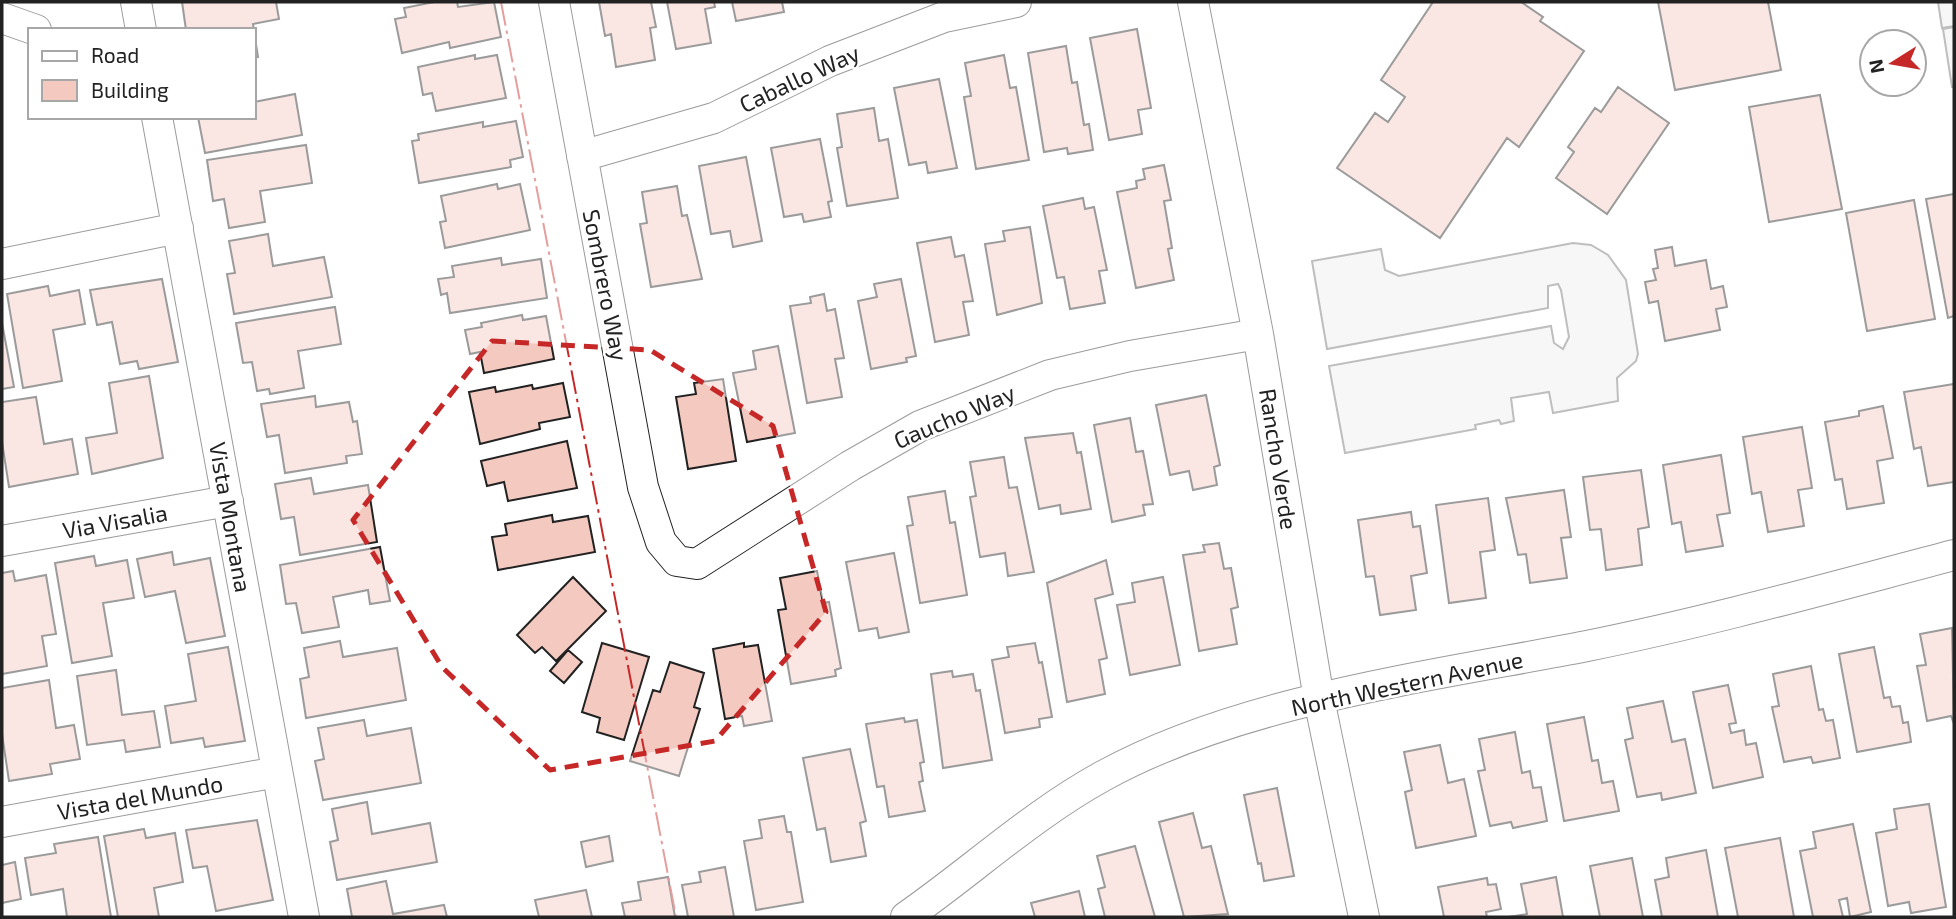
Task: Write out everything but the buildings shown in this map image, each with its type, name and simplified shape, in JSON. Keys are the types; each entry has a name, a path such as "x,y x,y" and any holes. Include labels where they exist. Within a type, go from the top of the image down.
{"street":[{"path":"136,2 141,28"},
{"name":"Sombrero Way","path":"554,2 643,487 661,542 677,561"},
{"name":"Caballo Way","path":"582,156 714,118 830,61 944,17 1016,2"},
{"name":"Rancho Verde","path":"1193,2 1258,334 1319,699 1364,917"},
{"path":"2,18 30,28"},
{"name":"Vista Montana","path":"157,119 304,917"},
{"path":"2,264 178,228"},
{"name":"Gaucho Way","path":"677,561 697,564 850,466 920,426 1050,376 1130,356 1258,334"},
{"name":"Via Visalia","path":"2,541 228,501"},
{"name":"North Western Avenue","path":"906,917 1008,838 1103,776 1189,736 1319,699 1676,628 1954,555"},
{"name":"Vista del Mundo","path":"2,822 277,772"}],"highlighted area":[{"path":"492,341 650,350 773,426 826,612 715,741 550,770 442,667 353,520"}],"shaded area":[{"path":"1938,2 1954,2 1954,26 1942,28"},
{"path":"1954,27 1954,87 1952,87 1943,29"},
{"path":"1573,243 1591,245 1608,255 1626,280 1638,354 1636,361 1617,378 1618,401 1553,413 1549,392 1511,398 1514,421 1501,424 1499,420 1475,425 1476,429 1345,453 1329,366 1551,326 1554,343 1563,349 1569,337 1561,290 1558,284 1548,286 1548,308 1327,349 1312,261 1381,249 1385,270 1399,276"}],"power":[{"path":"501,2 676,917"}]}
